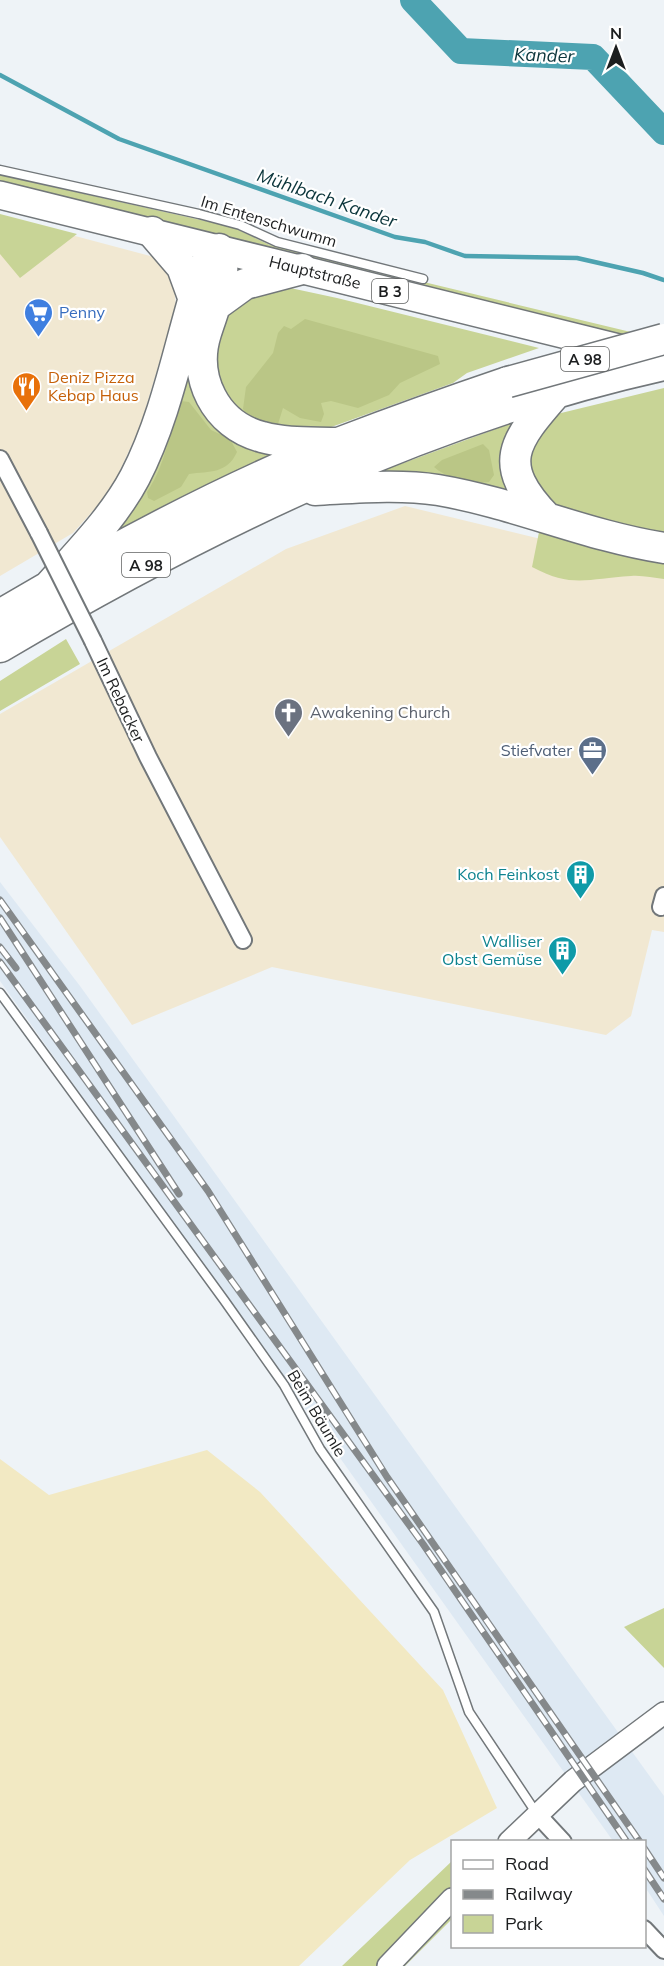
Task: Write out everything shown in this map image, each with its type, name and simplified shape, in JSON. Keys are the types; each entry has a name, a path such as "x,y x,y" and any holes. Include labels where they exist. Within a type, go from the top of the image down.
{"highway":[{"path":"152,232 182,267 205,301"},
{"path":"219,249 212,254 202,271 205,301 201,352 204,383 217,407 241,429 258,436 288,442 339,443"},
{"path":"50,585 116,508 134,478 154,436 205,301 245,284 302,269"},
{"name":"A 98","path":"0,615 50,585 210,502 339,443 507,382 664,339"},
{"name":"A 98","path":"0,647 130,573 297,491 429,436 557,392 664,365"},
{"path":"548,518 526,496 516,459 522,434 557,392"},
{"path":"297,491 372,487 438,490 548,518 607,537 664,548"}],"main road":[{"name":"Hauptstraße","path":"0,195 664,360"}],"street":[{"name":"Im Rebacker","path":"0,459 93,640 148,757 243,940"},
{"path":"511,1840 573,1781 664,1713"},
{"path":"537,1814 561,1840"},
{"path":"388,1966 451,1901"},
{"path":"646,1930 664,1950"}],"lane":[{"name":"Im Entenschwumm","path":"0,170 199,214 240,225 277,242 423,279"},
{"name":"Beim Bäumle","path":"0,993 284,1385 320,1449 435,1612 469,1712 537,1814"}],"shaded area":[{"path":"0,216 154,257 163,265 174,282 176,307 140,427 110,492 73,533 0,576"},
{"path":"405,506 664,569 664,932 652,930 631,1016 606,1035 272,967 132,1025 0,837 0,714 286,549"},
{"path":"0,882 80,986 664,1796 664,1916 646,1889 646,1840 612,1840 0,981"}],"green space":[{"path":"0,175 232,227 270,245 664,340 664,349 0,184"},
{"path":"0,214 77,234 20,278 0,254"},
{"path":"281,286 539,348 467,373 453,383 323,430 270,433 217,392 212,340 230,305"},
{"path":"305,319 438,356 440,364 400,383 389,395 358,408 331,401 321,403 324,414 321,422 300,418 283,408 278,424 267,425 258,422 243,409 246,387 273,353 278,333 284,326 291,329"},
{"path":"191,359 279,454 98,543"},
{"path":"664,388 664,541 624,535 535,496 523,451 557,414"},
{"path":"181,401 189,402 211,430 230,439 237,452 223,468 211,472 189,474 181,487 154,501 148,498 147,492 159,470"},
{"path":"523,419 522,499 368,476"},
{"path":"483,444 489,450 494,475 489,482 460,479 434,467 442,460"},
{"path":"540,527 664,558 664,579 635,576 570,580 546,574 532,567"},
{"path":"66,639 80,664 0,711 0,681"},
{"path":"664,1608 664,1668 624,1627"},
{"path":"451,1862 451,1920 405,1966 342,1966"}],"sand":[{"path":"207,1450 260,1492 443,1690 497,1808 410,1860 299,1966 0,1966 0,1459 49,1495"}],"waterway":[{"name":"Kander","path":"413,0 461,51 593,57 664,132"},
{"name":"Mühlbach Kander","path":"0,75 119,139 395,237 425,242 465,256 577,258 664,280"}],"railway":[{"path":"0,900 208,1191 387,1477 639,1840"},
{"path":"0,918 179,1194"},
{"path":"0,947 16,968"},
{"path":"0,962 423,1544 626,1840"},
{"path":"646,1851 664,1878"},
{"path":"646,1872 664,1899"}],"place":[{"name":"Penny","path":"38,338"},
{"name":"Deniz Pizza Kebap Haus","path":"27,412"},
{"name":"Awakening Church","path":"289,738"},
{"name":"Stiefvater","path":"593,776"},
{"name":"Koch Feinkost","path":"580,900"},
{"name":"Walliser Obst Gemüse","path":"563,976"}]}
